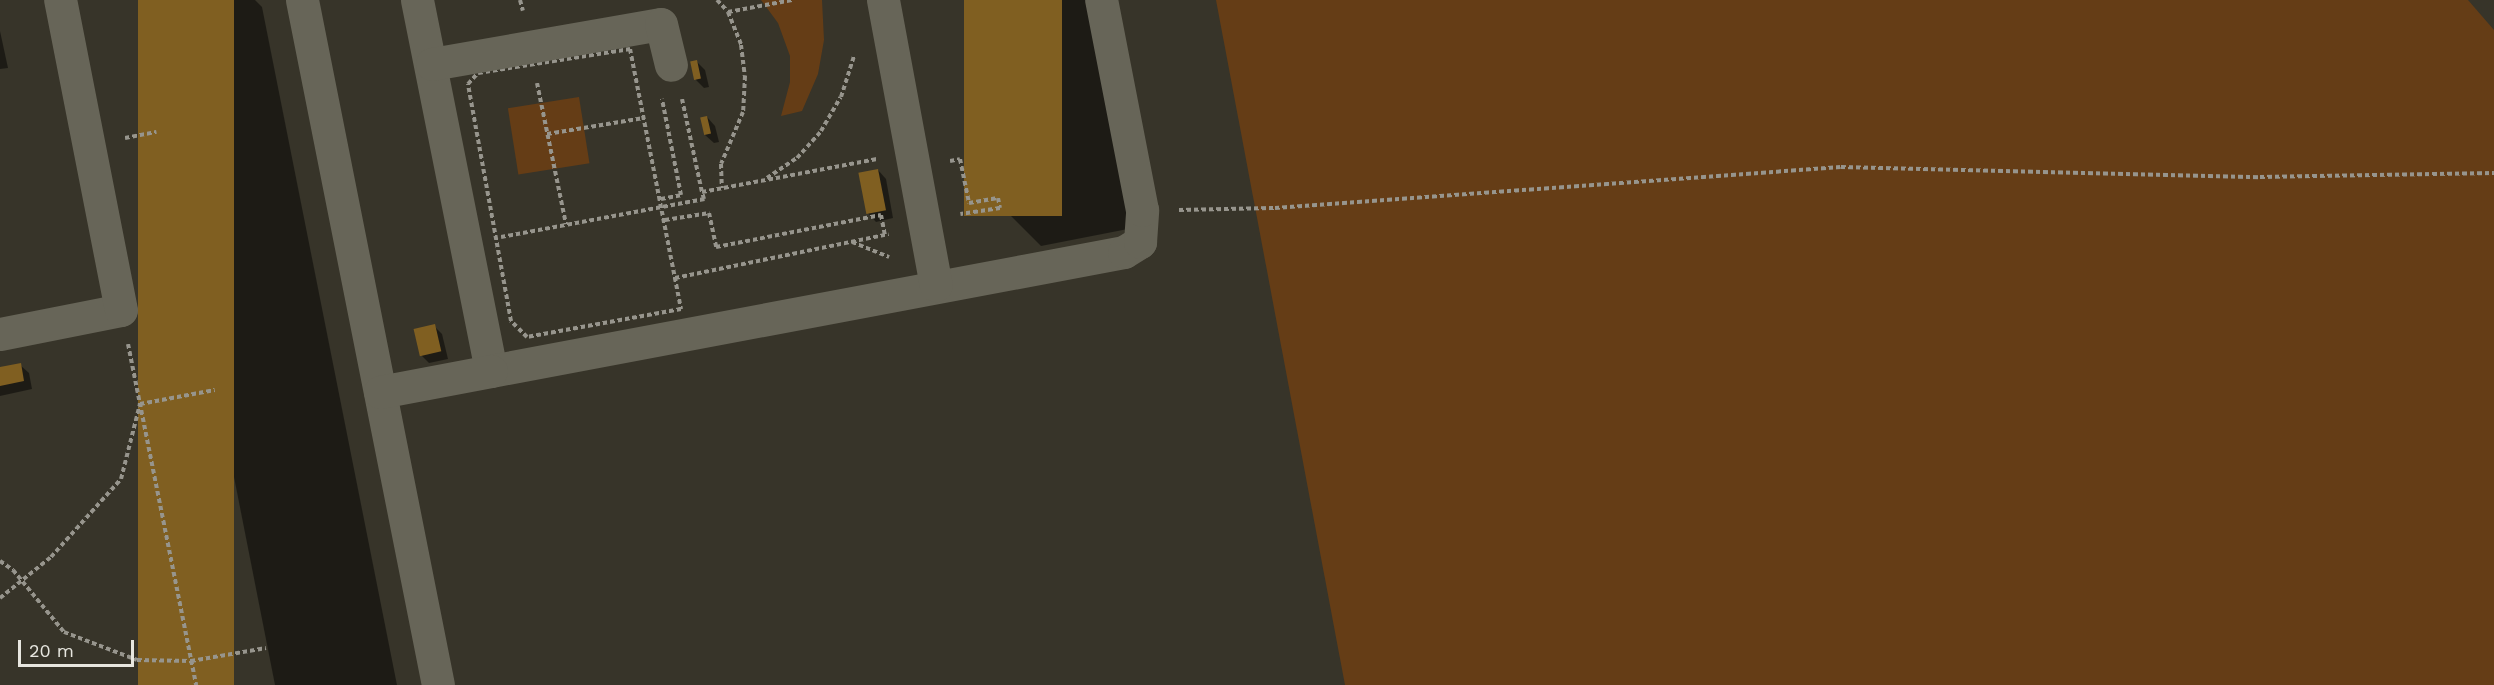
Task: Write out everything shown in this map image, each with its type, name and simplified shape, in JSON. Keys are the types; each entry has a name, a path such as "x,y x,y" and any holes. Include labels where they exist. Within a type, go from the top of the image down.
{"lane":[{"path":"0,334 121,310 60,0"},
{"path":"302,0 438,685"},
{"path":"417,0 432,64 491,371"},
{"path":"883,0 933,271"},
{"path":"380,393 491,371 933,271 1124,252 1140,242 1142,210 1101,0"},
{"path":"432,64 532,56 661,24 658,73"}],"path":[{"path":"520,0 566,224"},
{"path":"717,0 728,12 741,45 745,76 743,112 721,164 722,188"},
{"path":"728,12 792,0"},
{"path":"764,180 797,158 821,131 842,97 856,46"},
{"path":"630,49 633,63 681,309 527,337 511,321 494,238 468,84 478,74 532,56 630,49"},
{"path":"633,63 658,73 681,195 660,199"},
{"path":"494,238 704,199 682,98"},
{"path":"547,134 644,118"},
{"path":"116,140 156,132"},
{"path":"702,192 881,159"},
{"path":"943,164 960,159 969,203 998,198 1000,207 960,214"},
{"path":"1142,210 1275,208 1841,167 2260,177 2494,172"},
{"path":"665,220 709,213 716,247 881,215 885,235"},
{"path":"675,278 895,232"},
{"path":"851,242 901,262 933,271"},
{"path":"121,310 196,685"},
{"path":"140,404 215,390"},
{"path":"0,598 24,583 121,479 140,404"},
{"path":"0,561 24,583 64,632 136,660 191,661 266,648"}],"shaded area":[{"path":"761,0 822,0 824,40 818,74 802,111 781,116 790,82 790,56 778,23"},
{"path":"1216,0 2468,0 2494,30 2494,685 1345,685"},
{"path":"579,97 589,163 518,174 508,108"}],"building":[{"path":"138,0 234,0 234,685 138,685"},
{"path":"964,0 1062,0 1062,216 964,216"},
{"path":"697,60 701,79 694,80 690,61"},
{"path":"707,116 711,134 704,135 700,118"},
{"path":"878,169 886,210 866,214 858,173"},
{"path":"435,324 441,351 420,356 414,329"},
{"path":"21,363 24,381 0,386 0,367"}]}
